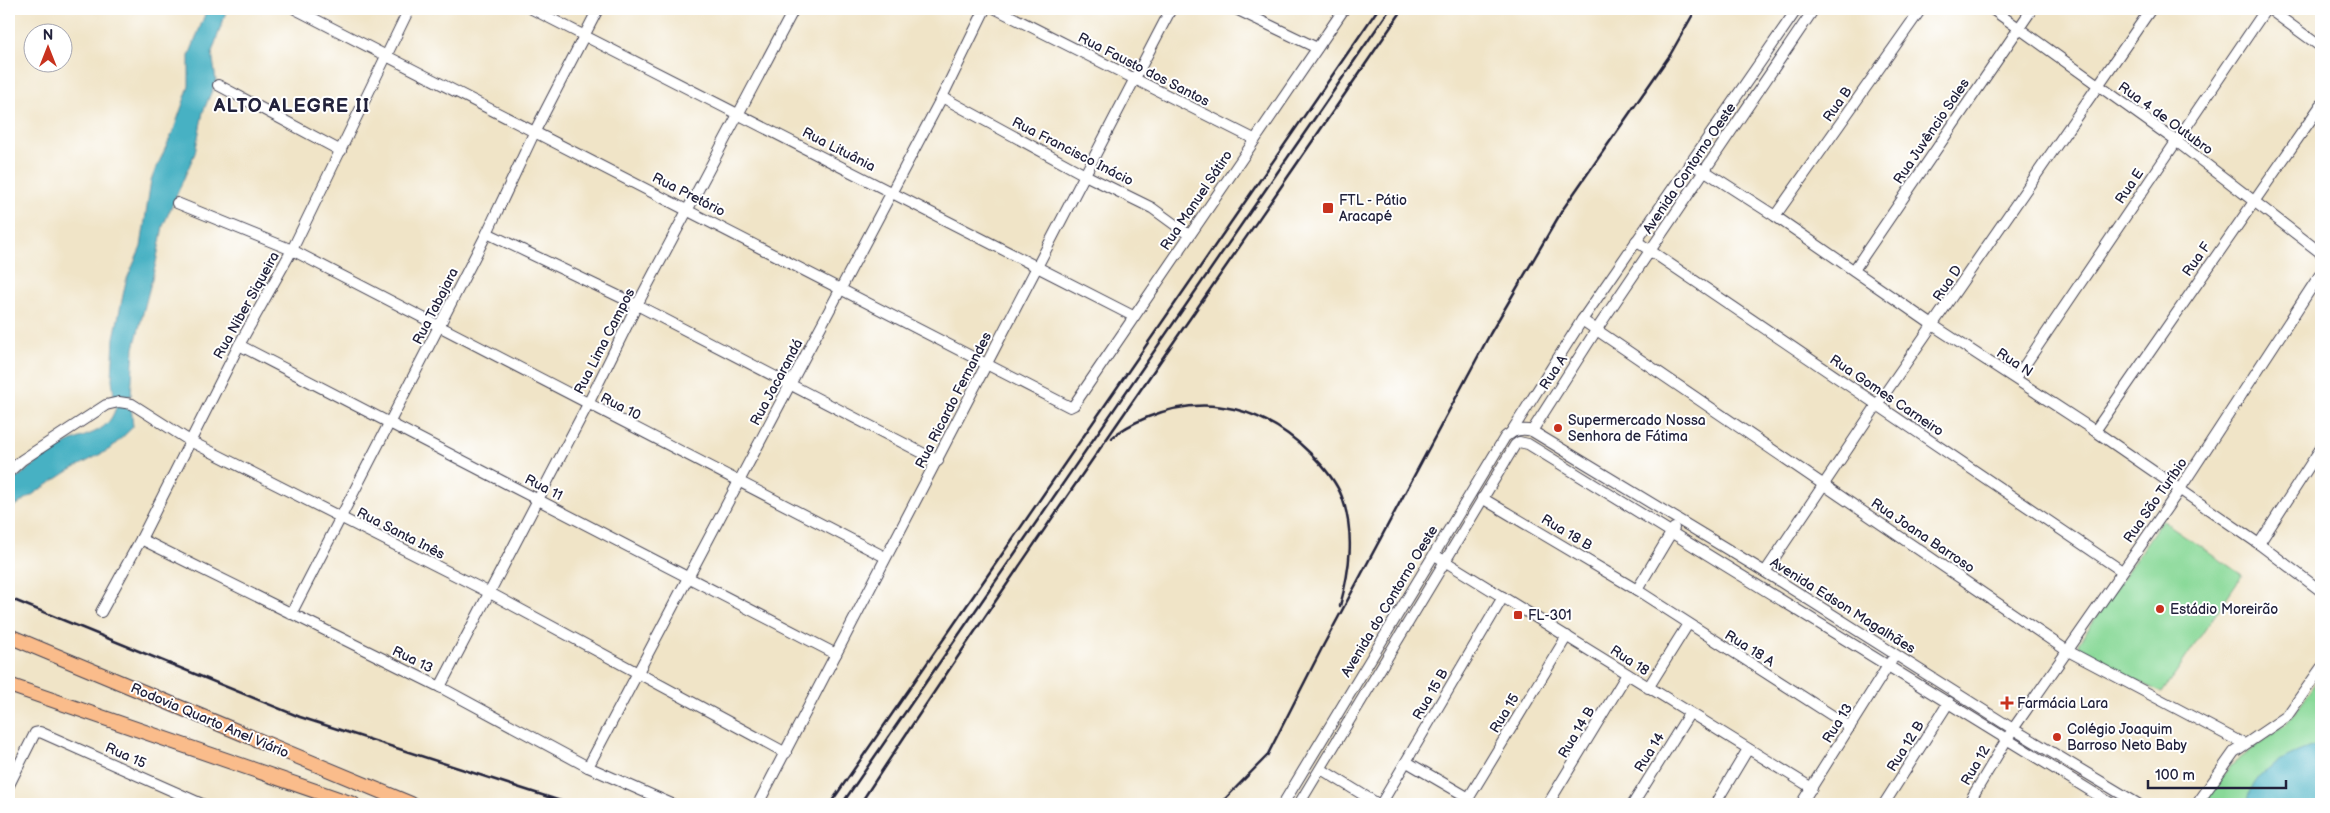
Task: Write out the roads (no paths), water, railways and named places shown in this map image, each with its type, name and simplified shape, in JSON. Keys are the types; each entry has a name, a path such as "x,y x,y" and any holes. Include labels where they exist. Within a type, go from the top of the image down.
{"highway":[{"name":"Rodovia Quarto Anel Viário","path":"9,636 411,804"},
{"name":"Rodovia Quarto Anel Viário","path":"9,686 353,804"}],"street":[{"name":"Rua Pretório","path":"295,9 689,209 841,290 1070,406"},
{"name":"Rua Niber Siqueira","path":"101,612 141,539 239,344 292,250 409,9"},
{"name":"Rua Lituânia","path":"532,9 584,37 892,191 1133,316"},
{"name":"Rua Tabajara","path":"291,614 339,517 488,233 535,131 598,9"},
{"name":"Rua Lima Campos","path":"440,687 588,404 637,305 794,9"},
{"name":"Rua Jacarandá","path":"588,767 637,671 689,578 841,290 942,97 985,9"},
{"name":"Rua Fausto dos Santos","path":"996,9 1254,139"},
{"name":"Rua Ricardo Fernandes","path":"758,804 786,753 885,557 938,461 1036,266 1171,9"},
{"path":"1236,9 1317,48"},
{"name":"Rua Manuel Sátiro","path":"1070,406 1074,405 1344,9"},
{"name":"Avenida Contorno Oeste","path":"1510,434 1582,320 1688,164 1797,9"},
{"name":"Avenida Contorno Oeste","path":"1597,329 1814,9"},
{"name":"Rua B","path":"1775,216 1920,9"},
{"name":"Rua 4 de Outubro","path":"1992,9 2176,141 2321,253"},
{"name":"Rua Juvêncio Sales","path":"1854,270 2032,9"},
{"name":"Rua D","path":"1765,572 1877,405 1934,326 2151,9"},
{"path":"2267,9 2321,47"},
{"name":"Rua E","path":"2016,378 2267,9"},
{"path":"1782,29 1795,38"},
{"path":"218,85 341,151"},
{"name":"Rua Francisco Inácio","path":"942,97 1085,175 1152,208 1189,235"},
{"name":"Rua F","path":"2094,430 2321,105"},
{"name":"Rua N","path":"1688,164 1704,171 1775,216 1934,326 2094,430 2260,544 2321,591"},
{"name":"Rua 10","path":"177,203 292,250 885,557"},
{"path":"488,233 637,305 790,386 938,461"},
{"name":"Rua Gomes Carneiro","path":"1636,241 2122,571"},
{"name":"Rua São Turíbio","path":"2006,739 2066,650 2180,489 2321,273"},
{"path":"1582,320 1597,329"},
{"name":"Rua A","path":"1532,430 1597,329"},
{"name":"Rua Joana Barroso","path":"1597,329 2066,650 2244,744"},
{"name":"Rua 11","path":"239,344 836,654"},
{"path":"1563,351 1577,360"},
{"path":"1550,370 1564,379"},
{"name":"Rua Santa Inês","path":"9,472 98,409 116,402 132,404 190,441 490,593 786,753"},
{"path":"1510,434 1521,430 1532,430"},
{"name":"Avenida Edson Magalhães","path":"1532,430 1678,522 1765,572 2013,729 2138,804"},
{"name":"Avenida do Contorno Oeste","path":"1285,804 1433,554 1500,445 1510,434"},
{"name":"Avenida do Contorno Oeste","path":"1299,804 1516,444 1528,444"},
{"name":"Avenida Edson Magalhães","path":"1528,444 1671,534 1952,704 2112,804"},
{"path":"2260,544 2321,448"},
{"name":"Rua 18 B","path":"1482,498 1637,590"},
{"path":"1637,590 1678,522"},
{"name":"Rua 13","path":"141,539 440,687 588,767 672,804"},
{"name":"Rua 18","path":"1433,554 1689,714 1812,788"},
{"name":"Rua 18 A","path":"1637,590 1850,727"},
{"name":"Rua 15 B","path":"1380,804 1407,762 1503,596"},
{"path":"1648,688 1688,624"},
{"name":"Rua 15","path":"1467,801 1567,636"},
{"path":"1373,654 1385,661"},
{"name":"Rua 13","path":"1801,804 1895,655"},
{"path":"2197,804 2234,752 2287,716 2321,668"},
{"path":"1361,674 1374,681"},
{"name":"Rua 14 B","path":"1548,804 1627,674"},
{"name":"Rua 12 B","path":"1884,804 1952,704 1963,697"},
{"name":"Rua 14","path":"1633,804 1689,714"},
{"name":"Rua 15","path":"9,785 38,731 202,804"},
{"name":"Rua 12","path":"1971,803 2006,739"},
{"path":"1715,804 1748,749"},
{"path":"1407,762 1467,801"},
{"path":"1321,769 1380,804"}],"water":[{"path":"207,9 227,9 212,52 216,81 203,112 195,153 163,226 156,263 134,348 131,396 114,396 112,379 114,338 126,281 141,247 151,180 174,129 189,86 189,56"},
{"path":"117,404 131,404 133,427 110,449 67,472 9,510 9,484 59,448 103,427 109,421"},
{"path":"2321,744 2321,804 2248,804 2250,792 2264,772 2274,764 2298,752"}],"railway":[{"path":"830,804 1378,9"},
{"path":"842,804 1390,9"},
{"path":"860,804 926,703 1403,9"},
{"path":"1220,804 1267,756 1323,646 1490,334 1563,209 1670,55 1696,9"},
{"path":"1112,438 1120,431 1148,417 1192,406 1214,406 1235,409 1255,416 1294,438 1329,474 1342,497 1346,511 1349,524 1350,552 1340,606"},
{"path":"9,598 300,717 570,804"}],"place":[{"name":"FTL - Pátio Aracapé","path":"1328,208"},
{"name":"Supermercado Nossa Senhora de Fátima","path":"1558,428"},
{"name":"Estádio Moreirão","path":"2160,609"},
{"name":"FL-301","path":"1518,615"},
{"name":"Farmácia Lara","path":"2007,703"},
{"name":"Colégio Joaquim Barroso Neto Baby","path":"2057,737"}],"district":[{"name":"ALTO ALEGRE II","path":"292,105"}]}
